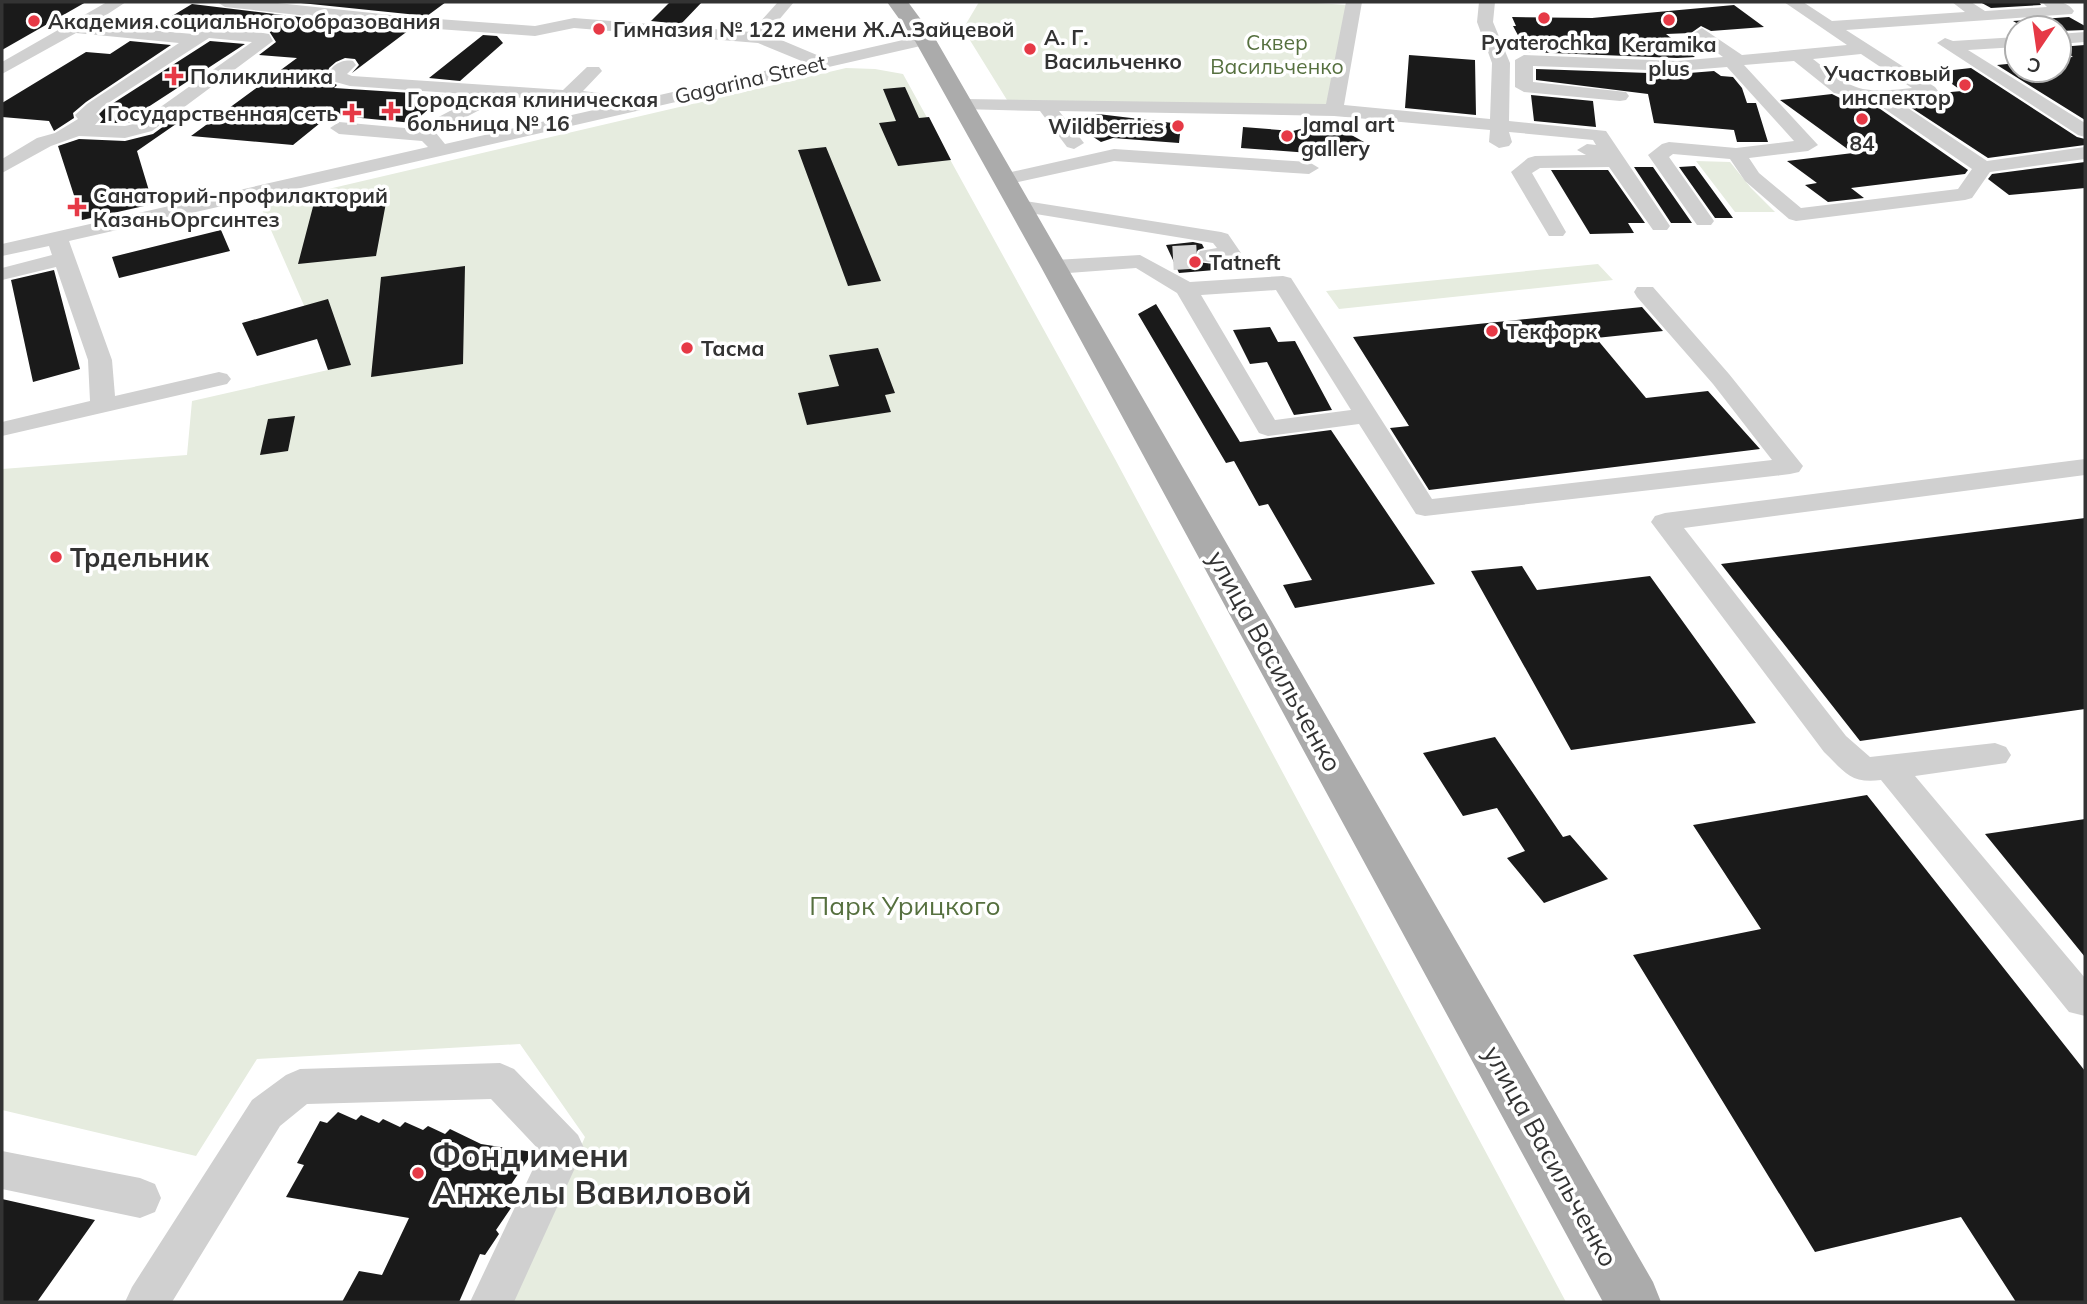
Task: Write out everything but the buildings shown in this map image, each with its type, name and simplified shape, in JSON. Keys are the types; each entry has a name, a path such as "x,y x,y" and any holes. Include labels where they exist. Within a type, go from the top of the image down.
{"main road":[{"name":"улица Васильченко","path":"897,2 961,104 1055,267 1633,1302"},
{"path":"918,32 921,2"}],"street":[{"path":"2,69 118,2"},
{"path":"225,2 410,22 535,31 574,23 756,37 821,63"},
{"path":"756,37 786,2"},
{"path":"1334,110 1354,2"},
{"path":"1793,2 1928,91 1879,97 1840,89 1798,55"},
{"path":"1960,2 2001,27"},
{"path":"1829,26 2066,11 2050,2"},
{"path":"314,10 392,4 428,9"},
{"path":"1505,25 1499,15 1487,6 1485,22 1501,62 1499,142 1609,153 1661,226"},
{"path":"1911,20 2085,131"},
{"path":"74,28 191,42"},
{"name":"Gagarina Street","path":"2,250 60,248 440,150 821,63 918,32"},
{"path":"2,167 44,142 62,138 76,130 91,119 84,115 97,105 206,33 263,38 265,41 145,127 125,132 76,130"},
{"path":"1702,33 1735,61 1808,145 1736,154 1669,148 1657,155 1704,221"},
{"path":"1950,46 2003,42"},
{"path":"1517,44 1573,45"},
{"path":"1620,96 1524,88 1524,60 1676,66 1864,49"},
{"path":"347,65 338,72 338,77 350,81 593,97"},
{"path":"567,96 593,71"},
{"path":"419,135 500,92"},
{"path":"1879,97 1983,167 2085,153"},
{"path":"961,104 1334,110 1499,126"},
{"path":"1045,105 1074,143"},
{"path":"339,128 428,136 440,150"},
{"path":"1736,154 1752,177 1796,215 1965,194 1983,167"},
{"path":"1012,192 1068,167 1114,155 1309,168"},
{"path":"1556,232 1521,172 1535,162 1611,155"},
{"path":"1012,192 1221,238 1230,253 1208,256"},
{"path":"2,274 60,248 100,360 103,406"},
{"path":"1055,267 1173,258"},
{"path":"1140,261 1186,289 1268,428 1368,415"},
{"path":"1186,289 1283,283 1425,508 1790,466 1721,379 1645,292"},
{"path":"2,429 219,379"},
{"path":"1995,755 1863,770 1835,744 1665,522 2085,467"},
{"path":"1889,767 2082,1001"},
{"path":"147,1302 266,1113 300,1087 500,1081 564,1148 492,1302"},
{"path":"2,1170 140,1198"}],"green space":[{"name":"Сквер Васильченко","path":"979,2 1299,2 1348,5 1330,107 1007,100 963,29"},
{"name":"Парк Урицкого","path":"846,68 903,74 1115,459 1566,1302 513,1302 585,1137 520,1044 257,1059 196,1156 2,1110 2,469 187,455 192,401 328,370 313,326 260,205"},
{"path":"1696,161 1730,162 1775,212 1735,212"},
{"path":"1598,264 1613,280 1339,309 1326,291"}],"tunnel":[{"path":"1173,258 1208,256"}],"place":[{"name":"Pyaterochka","path":"1544,18"},
{"name":"Keramika plus","path":"1669,20"},
{"name":"Академия социального образования","path":"34,21"},
{"name":"Гимназия № 122 имени Ж.А.Зайцевой","path":"599,29"},
{"name":"А. Г. Васильченко","path":"1030,49"},
{"name":"Поликлиника","path":"174,76"},
{"name":"Участковый инспектор","path":"1965,85"},
{"name":"Городская клиническая больница № 16","path":"391,111"},
{"name":"Государственная сеть","path":"352,113"},
{"name":"84","path":"1862,119"},
{"name":"Wildberries","path":"1178,126"},
{"name":"Jamal art gallery","path":"1287,136"},
{"name":"Санаторий-профилакторий КазаньОргсинтез","path":"77,207"},
{"name":"Tatneft","path":"1195,262"},
{"name":"Текфорк","path":"1492,331"},
{"name":"Тасма","path":"687,348"},
{"name":"Трдельник","path":"56,557"},
{"name":"Фонд имени Анжелы Вавиловой","path":"418,1173"}]}
